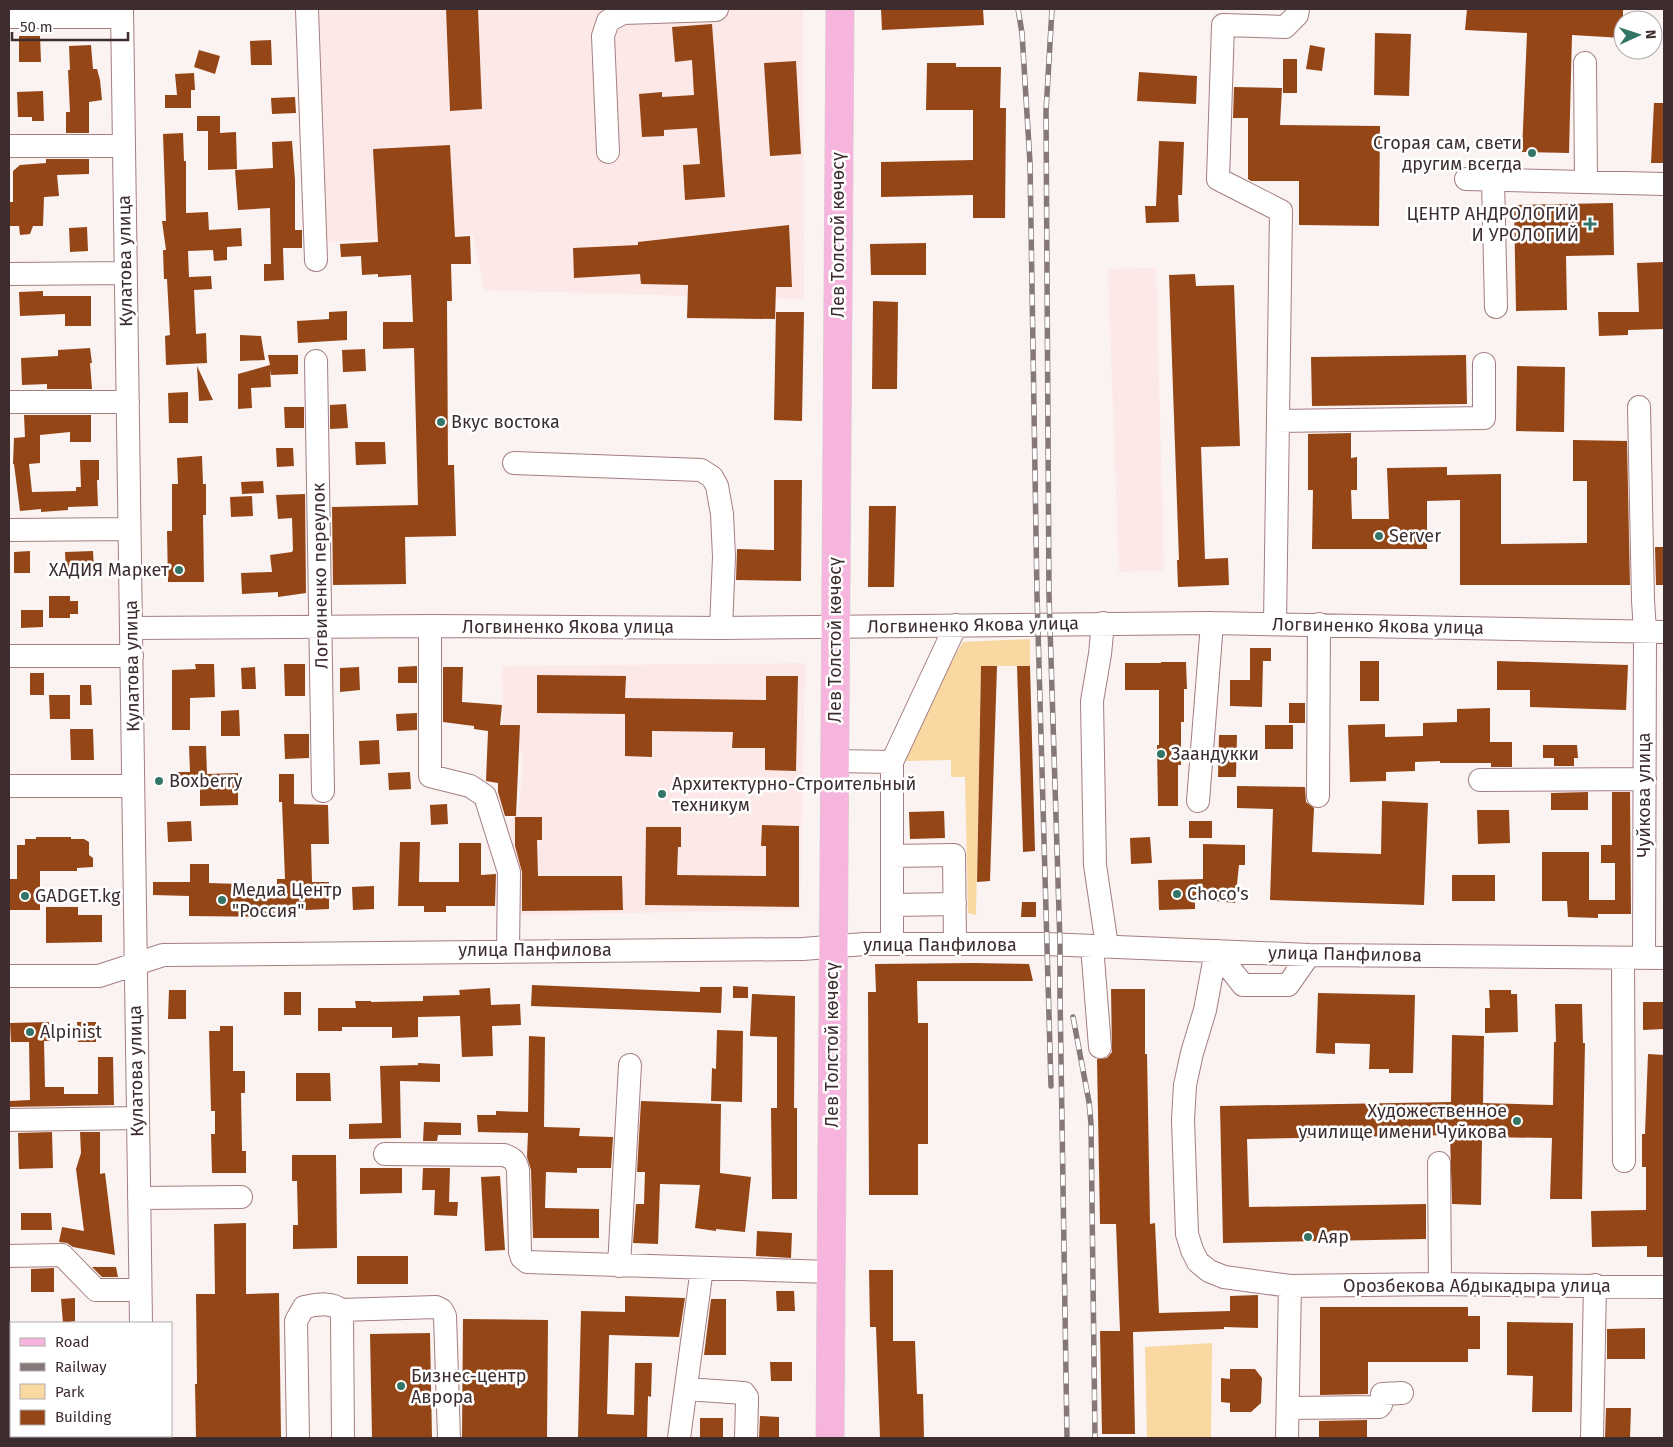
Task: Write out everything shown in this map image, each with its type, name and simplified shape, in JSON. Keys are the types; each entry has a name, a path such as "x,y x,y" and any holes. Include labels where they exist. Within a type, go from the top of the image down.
{"main road":[{"name":"Лев Толстой көчөсү","path":"830,1438 834,626 840,9"}],"street":[{"path":"307,9 316,260"},
{"path":"608,152 603,36 608,21 623,13 717,9"},
{"path":"1275,624 1281,211 1218,179 1223,25 1285,27 1297,15 1298,9"},
{"path":"9,17 122,13"},
{"name":"Кулатова улица","path":"122,13 141,1322"},
{"path":"1585,63 1586,182"},
{"path":"9,146 124,146"},
{"path":"1466,179 1664,184"},
{"path":"1493,180 1496,307"},
{"path":"9,274 125,273"},
{"name":"Логвиненко переулок","path":"316,361 323,790"},
{"path":"1278,421 1484,418 1484,364"},
{"path":"9,402 128,402"},
{"name":"Чуйкова улица","path":"1624,1161 1644,958 1644,779 1655,632 1643,600 1639,407"},
{"path":"514,463 701,470 712,477 718,486 722,514 724,556 721,628"},
{"path":"9,530 129,529"},
{"path":"1100,1047 1100,946 1095,865 1092,701 1100,654 1102,623"},
{"path":"1198,801 1212,623"},
{"name":"Логвиненко Якова улица","path":"131,628 320,626 721,628 1212,623 1655,632"},
{"path":"1318,796 1319,624"},
{"path":"892,944 892,762 956,625"},
{"path":"430,626 430,776 470,786 485,796 509,872 508,950"},
{"path":"9,656 132,656"},
{"path":"834,761 892,762"},
{"path":"1480,780 1644,779"},
{"path":"9,786 133,786"},
{"path":"892,856 954,855 955,944"},
{"path":"892,905 955,904"},
{"name":"улица Панфилова","path":"9,976 99,976 163,955 833,948 864,944 1046,944 1309,955 1644,958"},
{"path":"1216,951 1243,985 1288,986 1309,955"},
{"name":"Орозбекова Абдыкадыра улица","path":"1216,951 1205,1010 1192,1053 1185,1086 1183,1120 1187,1234 1198,1262 1209,1271 1224,1277 1290,1286 1440,1284 1595,1285 1664,1288"},
{"path":"619,1266 630,1065"},
{"path":"9,1120 137,1118"},
{"path":"385,1154 504,1155 511,1157 516,1162 518,1170 520,1252 522,1258 528,1262 830,1272"},
{"path":"1439,1163 1440,1284"},
{"path":"138,1198 240,1196"},
{"path":"9,1256 62,1255 96,1290 140,1290"},
{"path":"679,1438 702,1268"},
{"path":"1592,1438 1595,1285"},
{"path":"1287,1438 1290,1286"},
{"path":"298,1438 296,1321 304,1307 313,1305 335,1305 340,1310 342,1317 343,1438"},
{"path":"340,1310 436,1307 442,1310 445,1316 449,1438"},
{"path":"686,1389 744,1393 747,1397 746,1438"},
{"path":"1288,1408 1379,1407 1382,1394 1402,1393"}],"shaded area":[{"path":"314,9 803,9 804,299 484,290 473,235 327,242"},
{"path":"1156,268 1164,570 1119,572 1108,269"},
{"name":"Архитектурно-Строительный техникум","path":"805,663 800,910 514,915 511,820 519,811 523,753 503,749 502,666"}],"green space":[{"path":"1030,639 1030,666 981,666 976,915 968,913 965,777 951,777 951,760 906,761 908,750 949,666 963,642"},
{"path":"1212,1343 1211,1438 1147,1438 1145,1347"}],"building":[{"path":"446,9 478,9 482,109 450,111"},
{"path":"881,9 983,9 984,25 882,30"},
{"path":"1467,9 1623,9 1613,10 1613,37 1572,35 1569,153 1522,152 1527,33 1465,30"},
{"path":"712,24 725,197 685,200 683,165 700,164 697,128 664,130 664,136 642,137 639,94 662,92 662,97 694,95 692,60 675,62 672,27"},
{"path":"1375,33 1411,34 1409,96 1374,95"},
{"path":"19,36 40,36 41,62 19,62"},
{"path":"271,40 272,65 251,65 250,41"},
{"path":"91,45 93,69 97,69 102,100 89,102 89,133 66,133 66,112 70,112 69,46"},
{"path":"1310,45 1325,48 1322,71 1306,69"},
{"path":"199,50 220,56 215,74 194,67"},
{"path":"1283,59 1297,59 1297,93 1283,93"},
{"path":"796,61 801,154 770,156 764,63"},
{"path":"927,63 956,63 956,67 1001,67 1000,108 1006,108 1005,218 973,218 973,195 881,197 881,162 973,160 973,110 926,110"},
{"path":"1139,72 1197,76 1196,104 1137,101"},
{"path":"194,73 195,90 191,90 191,108 165,108 165,95 177,95 175,74"},
{"path":"1234,87 1282,88 1280,125 1380,126 1379,226 1299,225 1299,181 1251,181 1248,179 1248,118 1233,118"},
{"path":"43,91 44,121 32,121 32,117 18,117 17,92"},
{"path":"295,97 296,113 272,114 271,98"},
{"path":"1654,103 1664,103 1664,163 1651,163"},
{"path":"197,116 220,116 220,133 236,132 237,169 208,170 208,131 197,131"},
{"path":"183,133 184,161 186,161 186,213 208,212 209,230 241,228 242,246 227,247 227,260 214,261 213,250 188,251 189,277 211,276 212,289 194,290 196,334 206,333 207,363 166,365 165,336 170,335 167,279 164,279 163,250 166,250 162,221 166,221 163,134"},
{"path":"292,141 295,180 295,230 302,230 302,248 283,248 284,280 264,281 264,264 271,264 270,208 238,210 235,170 273,168 272,142"},
{"path":"1159,141 1184,142 1182,195 1178,195 1179,222 1146,223 1145,206 1156,206"},
{"path":"450,145 455,237 470,236 471,264 451,264 452,301 447,301 448,465 454,465 456,536 405,537 406,584 333,585 332,507 418,505 414,348 383,349 383,322 413,322 411,275 378,277 378,274 362,275 361,256 341,257 340,244 378,242 373,149"},
{"path":"46,159 89,159 89,174 57,175 59,196 44,197 43,226 33,226 30,234 20,235 19,226 9,226 10,202 13,202 13,171 20,165 46,163"},
{"path":"1613,203 1614,255 1566,256 1567,310 1516,311 1514,205"},
{"path":"789,225 792,287 776,287 775,319 687,318 688,285 641,284 640,274 574,278 573,248 638,245 638,242"},
{"path":"87,227 88,251 70,252 69,228"},
{"path":"926,243 926,275 871,275 870,244"},
{"path":"1664,262 1664,329 1628,330 1628,335 1599,336 1598,312 1639,312 1637,263"},
{"path":"1195,274 1196,286 1234,285 1240,446 1201,447 1205,559 1228,558 1229,585 1178,587 1177,560 1179,560 1169,275"},
{"path":"43,291 43,296 91,296 91,326 65,326 65,314 20,316 19,292"},
{"path":"873,301 898,302 897,389 872,389"},
{"path":"347,311 347,340 298,343 297,321 329,319 329,312"},
{"path":"776,312 804,312 802,421 774,420"},
{"path":"240,335 261,336 265,360 240,361"},
{"path":"90,348 92,389 47,389 47,384 22,385 21,358 58,356 58,350"},
{"path":"365,349 366,371 343,372 342,350"},
{"path":"268,355 298,355 298,374 271,375 270,369 271,387 251,388 252,408 238,409 238,374 270,365"},
{"path":"1466,355 1467,404 1312,406 1311,357"},
{"path":"197,366 213,400 199,401"},
{"path":"1517,366 1565,367 1564,432 1516,431"},
{"path":"188,392 188,423 169,423 168,393"},
{"path":"346,404 348,428 330,429 330,405"},
{"path":"284,407 304,407 304,428 285,428"},
{"path":"24,415 91,415 91,442 70,442 70,432 40,435 40,463 29,464 32,492 76,491 76,487 81,487 80,460 99,460 99,480 97,480 98,506 68,507 68,510 41,512 41,509 20,511 13,464 14,438 25,437"},
{"path":"1351,433 1351,458 1357,457 1357,490 1351,490 1352,519 1389,519 1387,468 1447,467 1447,475 1501,474 1501,544 1587,543 1587,481 1573,481 1573,440 1627,441 1630,585 1460,585 1460,500 1427,501 1427,549 1312,549 1313,490 1308,490 1308,434"},
{"path":"355,442 385,442 386,464 356,465"},
{"path":"276,448 293,448 294,466 277,467"},
{"path":"202,456 203,484 206,484 206,515 203,515 204,582 168,582 167,531 172,531 172,484 178,484 177,458"},
{"path":"774,480 802,480 801,581 736,580 737,549 774,550"},
{"path":"263,481 264,493 242,494 241,482"},
{"path":"305,494 306,593 278,597 278,592 242,594 241,573 272,572 270,555 292,552 293,550 292,518 278,519 276,495"},
{"path":"252,496 253,516 231,517 230,497"},
{"path":"869,506 896,506 894,587 868,587"},
{"path":"1655,547 1664,547 1664,585 1656,585"},
{"path":"30,551 30,573 14,573 14,552"},
{"path":"93,551 94,570 66,572 65,552"},
{"path":"49,596 70,596 70,601 78,601 78,614 70,614 70,618 49,618"},
{"path":"21,610 43,610 43,627 21,628"},
{"path":"1250,648 1271,648 1271,661 1263,661 1262,707 1230,706 1230,680 1250,680"},
{"path":"1360,661 1379,661 1379,701 1360,701"},
{"path":"1497,661 1628,665 1626,710 1530,707 1530,690 1497,690"},
{"path":"1186,662 1187,689 1184,689 1184,722 1181,722 1181,765 1178,765 1178,806 1158,806 1157,745 1159,745 1159,690 1125,690 1125,663"},
{"path":"195,664 214,664 215,697 190,698 190,730 172,730 172,670 196,669"},
{"path":"284,664 305,664 305,696 285,696"},
{"path":"417,666 417,683 398,683 398,667"},
{"path":"981,666 997,666 990,881 977,882"},
{"path":"1017,666 1030,666 1035,851 1023,852"},
{"path":"255,667 256,689 242,689 241,668"},
{"path":"359,667 360,690 340,692 340,668"},
{"path":"443,667 463,667 462,702 502,705 500,725 520,725 516,816 505,816 498,792 498,783 486,781 488,731 474,729 474,726 443,722"},
{"path":"30,673 44,673 44,695 30,695"},
{"path":"537,675 626,676 625,698 766,700 766,676 798,676 796,771 765,770 765,748 732,748 733,732 652,731 652,757 625,756 625,714 537,713"},
{"path":"80,685 91,685 92,705 80,705"},
{"path":"49,695 70,695 70,719 50,719"},
{"path":"1289,703 1305,703 1305,723 1289,723"},
{"path":"1490,708 1490,742 1512,742 1512,767 1491,767 1491,763 1415,762 1415,771 1386,772 1386,781 1350,782 1348,725 1385,724 1385,737 1423,736 1423,723 1457,722 1457,709"},
{"path":"239,710 240,736 221,736 221,711"},
{"path":"417,713 417,730 397,731 396,714"},
{"path":"1265,725 1293,725 1293,749 1265,749"},
{"path":"70,729 93,729 94,760 71,760"},
{"path":"284,734 309,734 309,758 285,759"},
{"path":"1219,735 1237,735 1236,777 1218,777"},
{"path":"379,740 380,764 360,765 359,741"},
{"path":"1543,745 1577,745 1578,758 1574,758 1574,766 1554,766 1554,758 1543,758"},
{"path":"189,746 206,746 207,774 238,773 238,805 200,806 200,785 170,785 169,772 190,772"},
{"path":"410,772 411,789 389,790 388,773"},
{"path":"279,774 294,774 294,804 328,805 329,844 311,844 312,882 329,882 329,909 284,911 284,917 189,916 189,896 153,895 153,882 190,882 190,864 209,864 209,883 239,884 239,889 277,889 277,879 285,879 282,802 279,802"},
{"path":"1237,786 1305,787 1306,802 1314,808 1312,852 1381,854 1382,801 1428,803 1424,905 1270,900 1273,809 1237,808"},
{"path":"1588,792 1588,810 1551,810 1551,793"},
{"path":"1612,792 1630,792 1631,914 1598,914 1598,918 1568,917 1567,901 1542,901 1542,852 1589,852 1589,900 1615,900 1615,863 1601,863 1601,845 1612,845"},
{"path":"447,804 448,824 431,825 430,805"},
{"path":"1477,810 1509,810 1510,843 1478,844"},
{"path":"944,811 945,838 910,839 909,812"},
{"path":"515,817 542,817 542,840 537,840 538,876 622,876 623,910 522,911 522,872 515,846"},
{"path":"191,821 192,841 168,842 167,822"},
{"path":"1189,821 1212,821 1212,838 1189,838"},
{"path":"762,825 799,826 799,907 645,905 646,827 681,827 681,847 678,847 677,875 766,876 766,846 761,846"},
{"path":"36,837 84,839 89,842 89,855 93,858 93,867 77,868 77,871 40,871 40,910 9,910 9,879 17,879 17,845 25,845 25,839 36,839"},
{"path":"1150,837 1152,863 1131,864 1130,838"},
{"path":"400,842 420,842 419,882 459,882 459,843 481,843 481,875 496,874 495,906 446,906 446,912 424,912 424,906 398,906"},
{"path":"1203,844 1245,845 1245,865 1239,865 1235,903 1195,899 1195,909 1159,910 1158,880 1203,879"},
{"path":"1452,875 1495,875 1495,901 1452,901"},
{"path":"374,886 374,909 353,910 352,887"},
{"path":"1022,902 1036,902 1036,917 1021,917"},
{"path":"46,907 78,907 78,915 102,915 102,942 46,943"},
{"path":"875,964 1029,964 1033,981 917,981 918,1023 928,1023 928,1144 918,1144 918,1195 869,1195 868,992 876,992"},
{"path":"532,985 700,992 700,987 722,987 721,1013 531,1006"},
{"path":"733,986 748,987 748,998 733,998"},
{"path":"490,988 491,1005 520,1004 521,1025 492,1026 493,1056 462,1057 460,1016 418,1017 418,1037 392,1038 392,1027 342,1027 342,1031 318,1031 318,1008 356,1008 355,1001 423,1001 423,996 460,995 459,990"},
{"path":"1111,989 1145,989 1150,1224 1155,1223 1159,1313 1230,1311 1230,1296 1258,1295 1258,1328 1224,1327 1224,1329 1133,1332 1135,1434 1102,1434 1100,1331 1120,1331 1116,1224 1100,1224 1097,1059 1107,1058 1112,1052"},
{"path":"169,990 186,990 186,1019 168,1019"},
{"path":"1489,990 1511,990 1511,994 1517,994 1518,1032 1485,1033 1485,1008 1490,1008"},
{"path":"284,992 301,992 301,1015 284,1015"},
{"path":"1318,993 1415,995 1413,1073 1389,1073 1389,1069 1369,1069 1370,1044 1335,1043 1335,1054 1316,1053"},
{"path":"752,994 795,996 794,1108 797,1108 797,1199 772,1199 771,1108 777,1108 777,1037 750,1036"},
{"path":"1643,1002 1664,1002 1664,1029 1643,1030"},
{"path":"1555,1004 1582,1004 1583,1043 1585,1043 1582,1199 1550,1199 1552,1138 1482,1137 1481,1205 1452,1204 1450,1135 1247,1139 1249,1207 1426,1204 1426,1239 1223,1243 1220,1106 1451,1102 1452,1035 1484,1036 1483,1103 1553,1105 1554,1042 1556,1042"},
{"path":"49,1022 50,1041 44,1041 45,1087 64,1087 64,1094 98,1094 98,1057 113,1057 114,1105 10,1107 10,1101 30,1100 29,1042 11,1042 10,1023"},
{"path":"77,1022 96,1022 96,1042 78,1042"},
{"path":"220,1026 233,1026 233,1071 245,1071 245,1093 241,1093 242,1151 246,1151 246,1173 212,1173 211,1134 215,1134 215,1111 211,1111 209,1031 220,1031"},
{"path":"717,1030 743,1031 742,1102 711,1101 712,1068 716,1069"},
{"path":"529,1036 545,1037 544,1127 580,1128 579,1136 613,1137 611,1168 577,1168 577,1173 546,1172 545,1208 599,1209 599,1238 533,1238 531,1170 527,1157 528,1133 478,1132 477,1115 496,1115 496,1111 528,1112"},
{"path":"1648,1054 1664,1055 1664,1257 1647,1257 1647,1246 1592,1247 1591,1211 1646,1210 1646,1167 1642,1167 1642,1134 1645,1134"},
{"path":"418,1063 440,1064 440,1082 400,1081 401,1138 349,1139 349,1124 382,1123 380,1066 418,1065"},
{"path":"296,1073 330,1073 331,1101 296,1101"},
{"path":"641,1101 721,1104 720,1173 751,1177 745,1232 695,1228 700,1185 660,1184 658,1244 633,1243 636,1204 644,1204 645,1172 637,1172"},
{"path":"424,1122 461,1123 461,1135 438,1135 437,1141 423,1141"},
{"path":"52,1132 53,1168 19,1169 18,1133"},
{"path":"80,1132 100,1132 100,1174 105,1173 115,1255 73,1247 67,1243 59,1242 62,1227 84,1231 76,1169 81,1153"},
{"path":"292,1155 336,1155 337,1248 293,1249 293,1225 298,1225 297,1181 292,1181"},
{"path":"360,1168 402,1168 402,1193 360,1194"},
{"path":"423,1168 450,1168 449,1202 458,1202 457,1216 434,1215 435,1190 422,1190"},
{"path":"500,1176 505,1250 485,1251 481,1177"},
{"path":"21,1213 51,1213 52,1230 21,1230"},
{"path":"246,1223 246,1294 279,1293 281,1438 196,1438 196,1294 215,1294 214,1224"},
{"path":"757,1231 792,1233 791,1258 756,1256"},
{"path":"357,1256 408,1256 408,1284 357,1284"},
{"path":"92,1267 116,1267 118,1277 102,1277"},
{"path":"54,1268 54,1292 31,1292 31,1269"},
{"path":"869,1270 893,1270 893,1341 915,1341 917,1394 923,1394 924,1438 880,1438 876,1327 870,1327"},
{"path":"776,1291 794,1291 795,1311 777,1311"},
{"path":"625,1296 685,1298 679,1337 609,1335 607,1414 634,1415 635,1363 652,1363 651,1397 648,1396 647,1438 578,1438 581,1311 625,1312"},
{"path":"75,1298 75,1321 63,1322 61,1299"},
{"path":"711,1299 726,1299 726,1355 704,1355"},
{"path":"1320,1307 1468,1307 1468,1316 1480,1316 1480,1349 1468,1349 1468,1362 1368,1362 1368,1394 1320,1395"},
{"path":"463,1319 548,1320 547,1438 462,1438"},
{"path":"1507,1322 1573,1323 1572,1412 1532,1412 1533,1376 1507,1375"},
{"path":"1645,1328 1645,1359 1607,1359 1607,1329"},
{"name":"Бизнес-центр Аврора","path":"430,1333 432,1438 372,1438 370,1334"},
{"path":"770,1362 792,1362 792,1381 771,1381"},
{"path":"1230,1369 1255,1369 1262,1378 1261,1403 1251,1412 1230,1412 1230,1403 1221,1402 1221,1378 1230,1379"},
{"path":"1606,1408 1631,1408 1630,1438 1605,1438"},
{"path":"760,1416 779,1417 779,1438 759,1438"},
{"path":"700,1418 723,1418 723,1438 700,1438"},
{"path":"1367,1420 1367,1438 1319,1438 1319,1421"}],"railway":[{"path":"1018,9 1022,33 1030,163 1037,595 1051,1086"},
{"path":"1052,9 1046,111 1049,595 1060,944 1067,1438"},
{"path":"1073,1017 1089,1102 1091,1124 1095,1438"}],"place":[{"name":"Сгорая сам, свети другим всегда","path":"1532,153"},
{"name":"ЦЕНТР АНДРОЛОГИЙ И УРОЛОГИЙ","path":"1590,224"},
{"name":"Вкус востока","path":"441,422"},
{"name":"Server","path":"1379,536"},
{"name":"ХАДИЯ Маркет","path":"179,570"},
{"name":"Заандукки","path":"1161,754"},
{"name":"Boxberry","path":"159,781"},
{"name":"Архитектурно-Строительный техникум","path":"662,794"},
{"name":"Choco's","path":"1177,894"},
{"name":"GADGET.kg","path":"25,896"},
{"name":"Медиа Центр \"Россия\"","path":"222,900"},
{"name":"Alpinist","path":"30,1032"},
{"name":"Художественное училище имени Чуйкова","path":"1517,1121"},
{"name":"Аяр","path":"1308,1237"},
{"name":"Бизнес-центр Аврора","path":"401,1386"}]}
